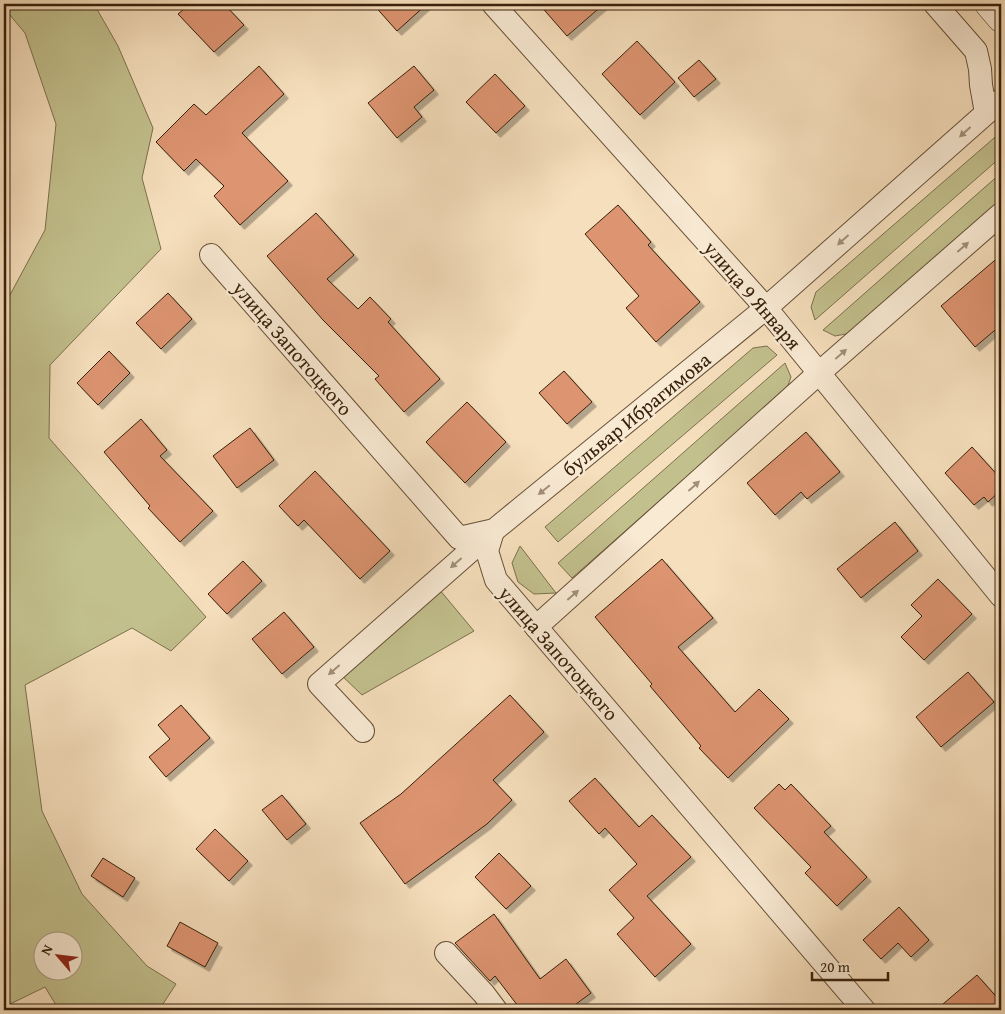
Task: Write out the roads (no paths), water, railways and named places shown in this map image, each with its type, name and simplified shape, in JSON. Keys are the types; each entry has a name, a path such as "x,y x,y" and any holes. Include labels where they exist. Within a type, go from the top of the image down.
{"street":[{"name":"улица 9 Января","path":"493,4 766,308 1001,596"},
{"path":"935,4 976,51 981,84 993,106"},
{"path":"989,4 1001,18"},
{"name":"бульвар Ибрагимова","path":"363,732 319,684 493,531 766,308 993,106"},
{"path":"536,627 819,373 1001,214"},
{"name":"улица Запотоцкого","path":"211,254 459,538 493,531 487,551 496,580 864,1010"},
{"path":"446,953 484,994 496,1010"}]}
